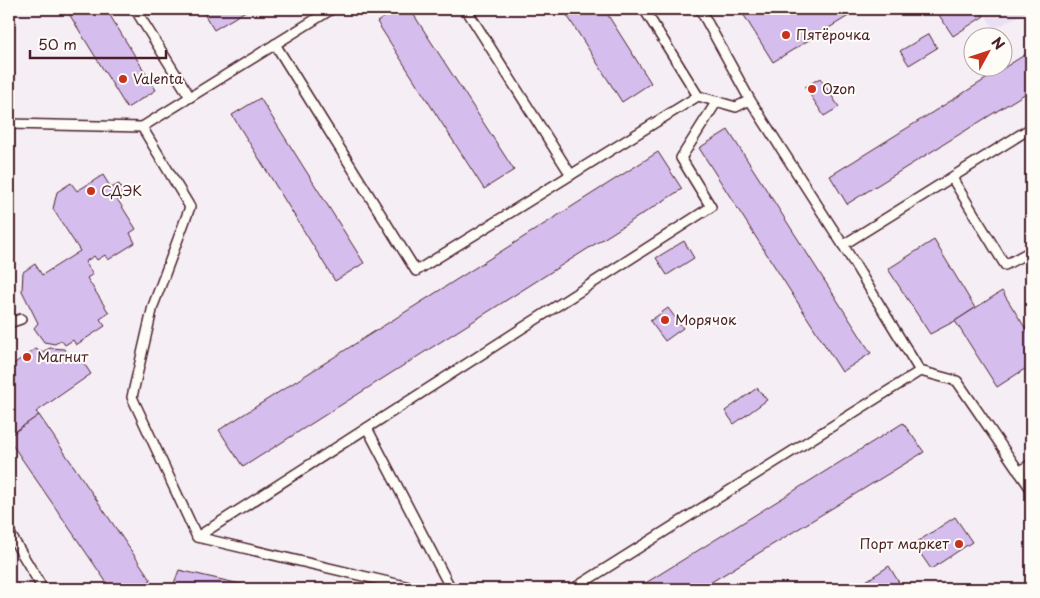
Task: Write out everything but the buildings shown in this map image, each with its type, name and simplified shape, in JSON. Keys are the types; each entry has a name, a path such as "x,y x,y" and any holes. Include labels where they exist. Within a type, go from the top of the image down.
{"lane":[{"path":"135,9 190,97"},
{"path":"9,124 142,128 332,9"},
{"path":"466,9 571,175"},
{"path":"644,9 698,96 736,107 750,100"},
{"path":"700,9 750,100 843,245 920,371 957,381 1031,489"},
{"path":"275,44 416,271 698,96"},
{"path":"197,537 711,207 681,158 717,101"},
{"path":"142,128 190,207 153,306 132,397 197,537"},
{"path":"843,245 1031,128"},
{"path":"952,178 1005,265 1031,250"},
{"path":"9,323 21,320"},
{"path":"573,589 920,371"},
{"path":"367,428 451,589"},
{"path":"1019,472 1031,464"},
{"path":"9,532 43,589"},
{"path":"197,537 418,589"}],"shaded area":[{"path":"981,9 1031,9 996,28 993,28"}],"place":[{"name":"Пятёрочка","path":"786,35"},
{"name":"Valenta","path":"123,79"},
{"name":"Ozon","path":"812,89"},
{"name":"СДЭК","path":"91,191"},
{"name":"Морячок","path":"665,320"},
{"name":"Магнит","path":"27,357"},
{"name":"Порт маркет","path":"959,544"}]}
